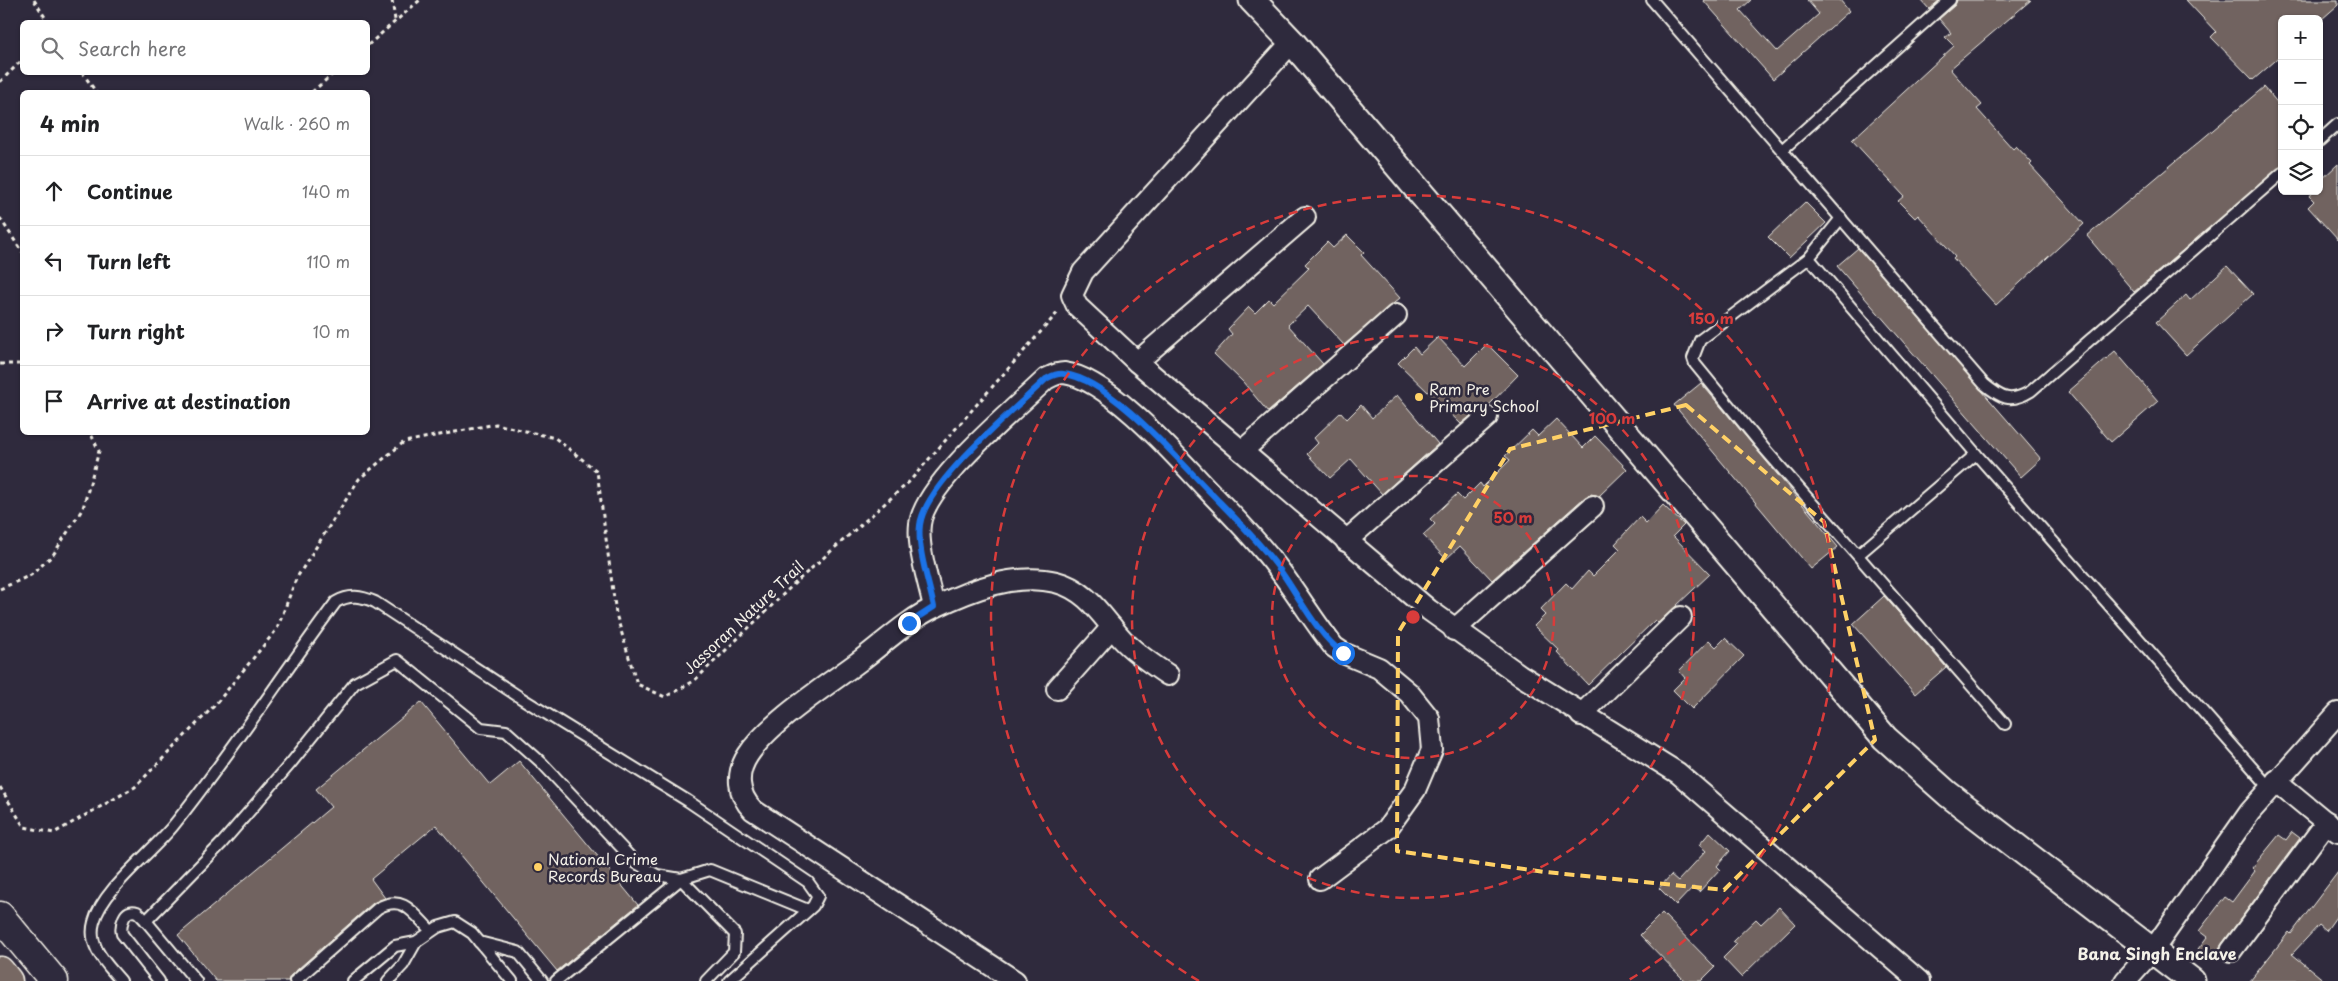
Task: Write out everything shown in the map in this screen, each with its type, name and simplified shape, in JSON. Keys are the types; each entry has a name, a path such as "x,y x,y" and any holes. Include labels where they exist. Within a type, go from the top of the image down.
{"highway":[{"path":"0,971 8,981"}],"main road":[{"path":"0,916 54,981"}],"street":[{"path":"1252,0 1292,42 1885,738 1936,784 2192,981"},
{"path":"1292,42 1084,272 1072,295 1076,306 1085,317 1454,630 1581,715 1629,742 1695,786 1919,981"},
{"path":"1138,362 1305,217"},
{"path":"1242,451 1396,315"},
{"path":"934,607 920,540 920,526 922,514 939,485 955,466 1046,379 1059,373 1072,376 1113,399 1156,436 1252,536 1277,566 1334,647 1343,653 1379,668 1409,693 1429,718 1432,739 1430,759 1404,807 1387,829 1320,879"},
{"path":"1346,540 1487,417"},
{"path":"1454,630 1593,506"},
{"path":"1015,981 753,810 741,793 739,779 742,767 748,756 769,731 909,623 934,607 989,586 1030,579 1044,580 1077,590 1094,604 1112,627 1142,657 1168,675"},
{"path":"1581,715 1681,617"},
{"path":"1057,689 1112,627"},
{"path":"2125,981 2153,950 2224,846 2273,784 2338,713"},
{"path":"2231,951 2332,827 2273,784"}],"lane":[{"path":"1652,0 1984,384 2003,397 2019,398 2030,391 2278,176"},
{"path":"1782,150 1950,0"},
{"path":"2323,137 2338,124"},
{"path":"1841,218 1809,258 1700,340 1693,358 1695,364 1763,447 2005,724"},
{"path":"1809,258 1976,454 2273,784"},
{"path":"1858,555 1976,454"},
{"path":"121,981 100,954 93,940 94,923 102,904 173,827 336,602 344,597 354,596 375,602 521,698 688,802 808,882 818,896 817,901 729,981"},
{"path":"146,921 222,843 291,763 354,683 397,660 481,728 506,731 542,763 636,863 657,875 681,879 735,934 734,952 706,981"},
{"path":"556,981 681,879 710,870 808,910"},
{"path":"295,981 378,908 389,902 403,905 431,931"},
{"path":"159,981 122,934 120,927 126,915 138,912 196,981"},
{"path":"388,981 403,965 416,942 431,931 447,923 455,922 462,925 479,942 512,981"},
{"path":"353,981 395,946 416,942"},
{"path":"479,942 518,952 542,981"}],"path":[{"path":"34,0 47,20"},
{"path":"392,0 396,21"},
{"path":"370,43 420,0"},
{"path":"0,82 20,62"},
{"path":"84,75 95,90"},
{"path":"314,90 332,75"},
{"path":"0,218 20,248"},
{"name":"Jassoran Nature Trail","path":"0,787 24,827 54,833 135,787 214,705 277,629 296,580 359,479 404,442 496,424 555,438 597,471 616,614 637,684 665,697 694,681 796,582 908,484 1036,340 1072,295"},
{"path":"0,364 20,365"},
{"path":"0,589 31,575 53,554 83,508 98,451 91,435"}],"highlighted area":[{"path":"1686,405 1824,522 1875,740 1724,890 1545,872 1397,851 1398,633 1510,449"}],"building":[{"path":"1703,0 1751,0 1740,10 1777,51 1819,14 1807,0 1840,0 1849,11 1773,79"},
{"path":"1921,0 1940,0 1929,9"},
{"path":"1957,0 2031,0 1950,69 1982,105 1977,109 2013,149 2016,146 2032,163 2030,165 2084,224 1996,305 1953,258 1955,256 1918,215 1915,218 1898,201 1904,196 1852,140 1954,46 1945,37 1951,33 1939,19 1955,5"},
{"path":"2186,0 2338,0 2338,5 2323,18 2323,15 2278,15 2278,58 2253,80 2211,37 2216,32"},
{"path":"2264,87 2278,103 2278,169 2134,292 2087,236"},
{"path":"2338,164 2338,240 2308,207 2314,201 2310,195 2323,195 2323,178"},
{"path":"1805,202 1826,223 1789,258 1768,237"},
{"path":"1347,235 1364,252 1361,255 1400,298 1344,345 1308,306 1288,325 1323,364 1268,412 1243,382 1214,354 1232,334 1228,329 1249,307 1255,313 1269,299 1273,303 1309,268 1305,264 1327,242 1333,248"},
{"path":"1858,248 2041,459 2021,477 1837,266"},
{"path":"2227,266 2253,294 2186,355 2156,322 2186,295 2190,300"},
{"path":"1438,337 1465,366 1487,344 1518,375 1488,406 1480,408 1461,424 1398,363 1414,347 1420,354"},
{"path":"2115,351 2158,401 2111,442 2068,392"},
{"path":"1701,383 1838,547 1811,569 1674,405"},
{"path":"1397,395 1438,444 1382,494 1351,459 1330,478 1307,454 1318,443 1314,438 1341,412 1347,419 1361,405 1372,418"},
{"path":"1556,419 1583,448 1595,436 1627,469 1599,496 1591,494 1585,497 1492,580 1460,546 1446,559 1423,535 1435,524 1430,519 1457,494 1463,500 1480,483 1483,487 1510,460 1505,456 1532,430 1538,436"},
{"path":"1663,505 1684,525 1673,536 1710,574 1658,623 1655,620 1588,685 1557,652 1559,650 1534,626 1545,615 1540,610 1566,583 1572,589 1588,571 1593,576 1620,549 1615,544 1640,517 1646,523"},
{"path":"1884,596 1946,667 1915,694 1853,624"},
{"path":"1725,638 1744,656 1692,709 1673,690 1685,678 1679,671 1709,640 1716,647"},
{"path":"421,702 490,785 519,761 638,905 557,971 436,825 371,879 385,898 373,903 290,976 288,981 216,981 178,935 331,807 316,789"},
{"path":"1710,832 1730,851 1717,866 1720,869 1699,892 1693,887 1676,905 1659,888 1671,875 1678,881 1706,851 1699,845"},
{"path":"2292,832 2300,838 2211,959 2198,949 2207,937 2199,931 2225,897 2232,902 2255,871 2252,868 2279,835 2286,840"},
{"path":"2338,872 2338,914 2326,931 2319,925 2292,954 2325,981 2250,981 2289,932 2291,934"},
{"path":"1779,907 1795,924 1741,977 1723,958 1737,944 1733,941 1756,919 1761,924"},
{"path":"1662,913 1715,967 1701,981 1685,981 1640,935"}],"place":[{"name":"Ram Pre Primary School","path":"1419,397"},
{"name":"National Crime Records Bureau","path":"538,867"}],"district":[{"name":"Bana Singh Enclave","path":"2157,953"}],"route":[{"path":"909,623 934,607 920,540 922,514 929,500 955,466 1046,379 1059,373 1072,376 1092,385 1130,412 1156,436 1252,536 1277,566 1327,639 1343,653"}]}
